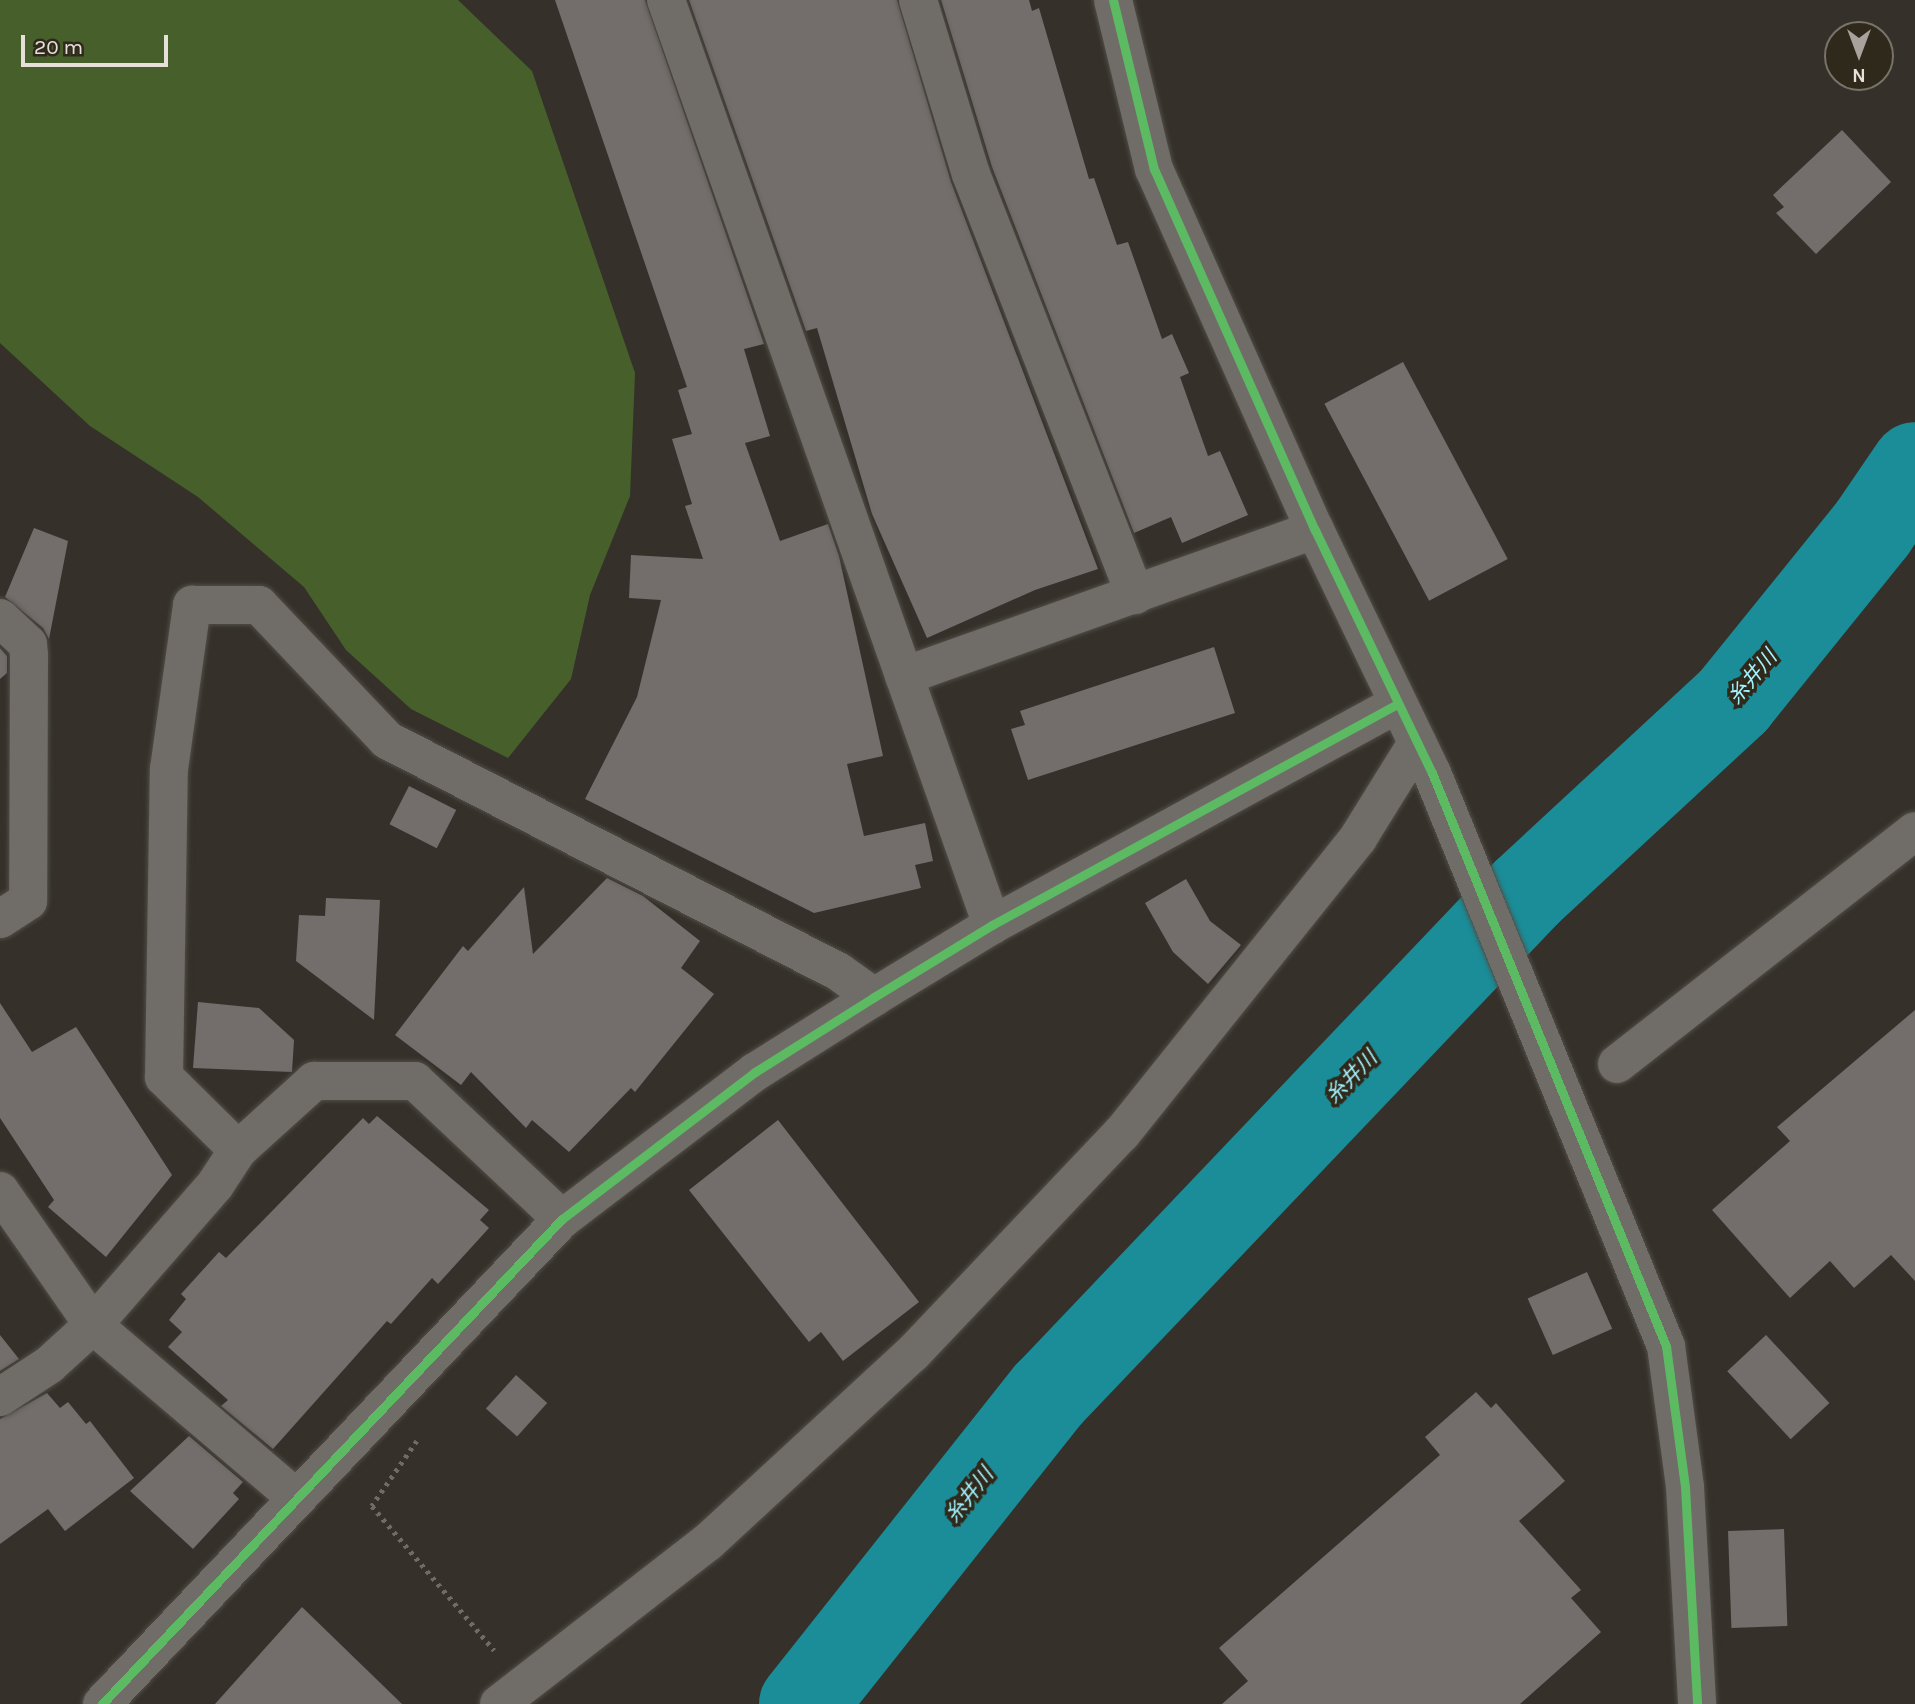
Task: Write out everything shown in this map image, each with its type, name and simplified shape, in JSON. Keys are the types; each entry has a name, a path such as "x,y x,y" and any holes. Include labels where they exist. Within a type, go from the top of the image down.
{"street":[{"path":"666,0 992,925"},
{"path":"918,0 971,174 1135,595"},
{"path":"1113,0 1154,169 1315,530 1425,758 1666,1346 1685,1487 1697,1704"},
{"path":"904,676 1315,530"},
{"path":"238,1150 164,1077 169,769 191,605 259,605 387,740 839,972 874,997"},
{"path":"0,618 28,644 29,669 28,901 0,919"},
{"path":"102,1704 562,1219 755,1072 874,997 992,925 1398,704"},
{"path":"499,1704 708,1542 913,1353 1113,1143 1425,758"},
{"path":"1617,1064 1915,831"},
{"path":"0,1398 49,1365 93,1325 215,1185 238,1150 314,1081 415,1081 562,1219"},
{"path":"0,1191 93,1325 296,1498"}],"path":[{"path":"426,1430 372,1506 497,1654"}],"green space":[{"path":"0,0 458,0 532,71 635,373 630,496 590,595 571,679 508,758 411,709 346,650 304,587 198,497 90,426 0,343"}],"building":[{"path":"555,0 645,0 764,344 744,349 770,436 745,443 780,541 828,524 839,556 883,756 847,764 864,836 925,823 933,861 915,865 921,888 814,913 585,799 637,697 661,600 629,598 631,555 703,559 685,506 692,504 672,439 692,434 678,390 687,387"},
{"path":"689,0 897,0 951,182 1098,569 1035,590 927,638 872,514 817,328 806,331"},
{"path":"941,0 1029,0 1032,11 1039,8 1089,179 1094,178 1117,245 1128,242 1162,339 1172,334 1189,373 1180,377 1208,456 1220,451 1248,515 1182,543 1171,517 1134,533 992,167"},
{"path":"1842,130 1891,182 1816,254 1776,213 1784,207 1773,195"},
{"path":"1403,362 1508,559 1429,601 1324,404"},
{"path":"34,528 68,541 49,639 43,628 5,597"},
{"path":"1214,647 1235,713 1028,780 1011,729 1025,725 1020,711"},
{"path":"0,648 7,656 7,673 0,679"},
{"path":"409,786 456,810 437,848 389,824"},
{"path":"607,878 643,896 700,941 681,968 714,994 635,1092 631,1088 569,1152 532,1120 526,1128 471,1072 461,1085 395,1035 463,946 468,951 524,887 533,954"},
{"path":"1186,879 1210,921 1241,945 1208,984 1173,952 1145,903"},
{"path":"326,898 380,900 374,1020 296,961 299,915 325,916"},
{"path":"198,1002 259,1008 294,1040 292,1072 193,1068"},
{"path":"0,1003 32,1052 76,1027 172,1175 106,1257 48,1207 54,1200 0,1118"},
{"path":"1915,1010 1915,1281 1891,1255 1854,1288 1830,1261 1790,1298 1712,1210 1790,1141 1777,1127"},
{"path":"377,1116 489,1210 480,1220 489,1228 438,1284 432,1278 391,1324 387,1321 273,1449 221,1406 228,1400 168,1347 182,1332 169,1320 186,1299 181,1294 219,1252 226,1258 363,1118 369,1124"},
{"path":"778,1120 919,1302 843,1361 821,1332 809,1342 689,1190"},
{"path":"1587,1272 1612,1329 1553,1355 1528,1298"},
{"path":"0,1335 19,1359 0,1371"},
{"path":"1766,1335 1829,1403 1791,1439 1727,1371"},
{"path":"516,1375 547,1403 517,1437 486,1408"},
{"path":"1476,1392 1491,1408 1496,1403 1565,1481 1519,1521 1581,1590 1571,1598 1601,1632 1520,1704 1222,1704 1248,1681 1219,1648 1440,1455 1425,1437"},
{"path":"47,1393 60,1408 68,1402 86,1424 90,1421 134,1478 65,1531 48,1509 0,1544 0,1419"},
{"path":"189,1436 243,1482 233,1493 239,1499 193,1549 130,1491"},
{"path":"1784,1529 1787,1626 1731,1628 1728,1531"},
{"path":"302,1607 402,1704 215,1704"}],"waterway":[{"name":"糸井川","path":"803,1704 1049,1394 1527,892 1734,700 1872,529 1915,466"}],"cycle path":[{"path":"1113,0 1154,169 1315,530 1432,773 1666,1346 1685,1487 1697,1704"},
{"path":"102,1704 562,1219 755,1072 874,997 992,925 1397,704"}]}
